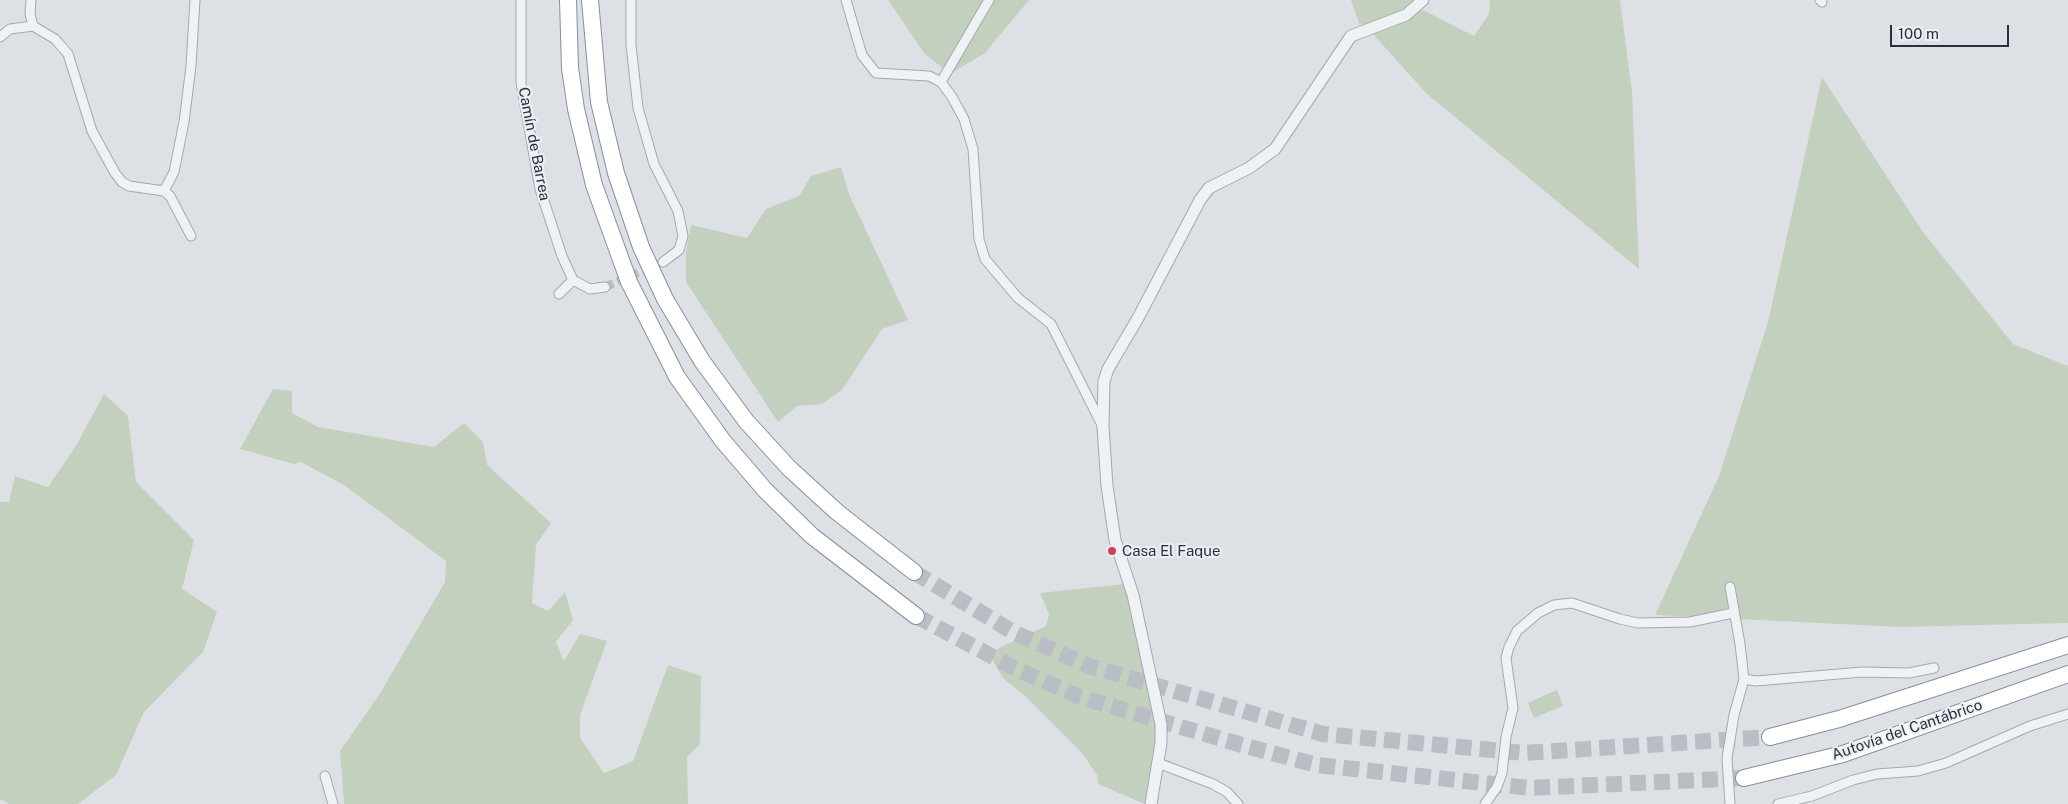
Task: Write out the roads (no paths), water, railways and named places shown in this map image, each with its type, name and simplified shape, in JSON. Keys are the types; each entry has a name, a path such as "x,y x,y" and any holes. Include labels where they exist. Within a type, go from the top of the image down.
{"highway":[{"path":"568,0 570,68 576,108 594,185 626,275 677,377 723,440 765,490 812,536 916,616"},
{"path":"590,0 599,102 616,173 641,247 665,299 702,361 746,421 789,468 836,512 914,572"},
{"name":"Autovía del Cantábrico","path":"1770,737 1839,719 2068,645"},
{"name":"Autovía del Cantábrico","path":"1744,778 1843,754 2068,674"}],"street":[{"path":"31,0 30,14 33,26"},
{"path":"164,191 174,172 184,122 191,66 194,0"},
{"name":"Camín de Barrea","path":"521,0 521,82 540,189 562,256 573,280"},
{"path":"632,0 631,45 638,108 654,164 678,211 684,236 679,250 663,262"},
{"path":"846,0 862,56 876,73 929,76 941,82 952,97 964,119 973,149 979,239 984,259 1018,298 1051,324 1103,427"},
{"path":"941,82 989,0"},
{"path":"1151,804 1161,743 1158,706 1133,595 1115,540 1107,486 1103,427 1102,398 1108,369 1138,318 1200,200 1209,188 1249,168 1275,149 1351,36 1406,15 1423,0"},
{"path":"0,37 10,30 33,26 55,39 68,54 92,130 107,161 122,182 139,189 164,191 177,205 191,236"},
{"path":"559,294 573,280 590,289 604,287"},
{"path":"1730,587 1744,679 1734,715 1727,758 1730,804"},
{"path":"1485,804 1500,780 1513,708 1506,658 1508,647 1517,631 1538,613 1554,605 1572,603 1620,620 1638,623 1690,622 1733,613"},
{"path":"1744,679 1756,681 1862,672 1909,673 1934,668"},
{"path":"1778,804 1812,796 1853,780 1877,774 1918,771 1946,763 2030,726 2068,714"},
{"path":"1158,763 1213,784 1227,792 1238,804"},
{"path":"325,776 333,804"}],"tunnel":[{"path":"605,287 653,266"},
{"path":"914,572 1013,632 1089,666 1323,734 1524,753 1770,737"},
{"path":"916,616 1014,668 1080,697 1317,765 1530,788 1744,778"}],"place":[{"name":"Casa El Faque","path":"1112,551"}]}
